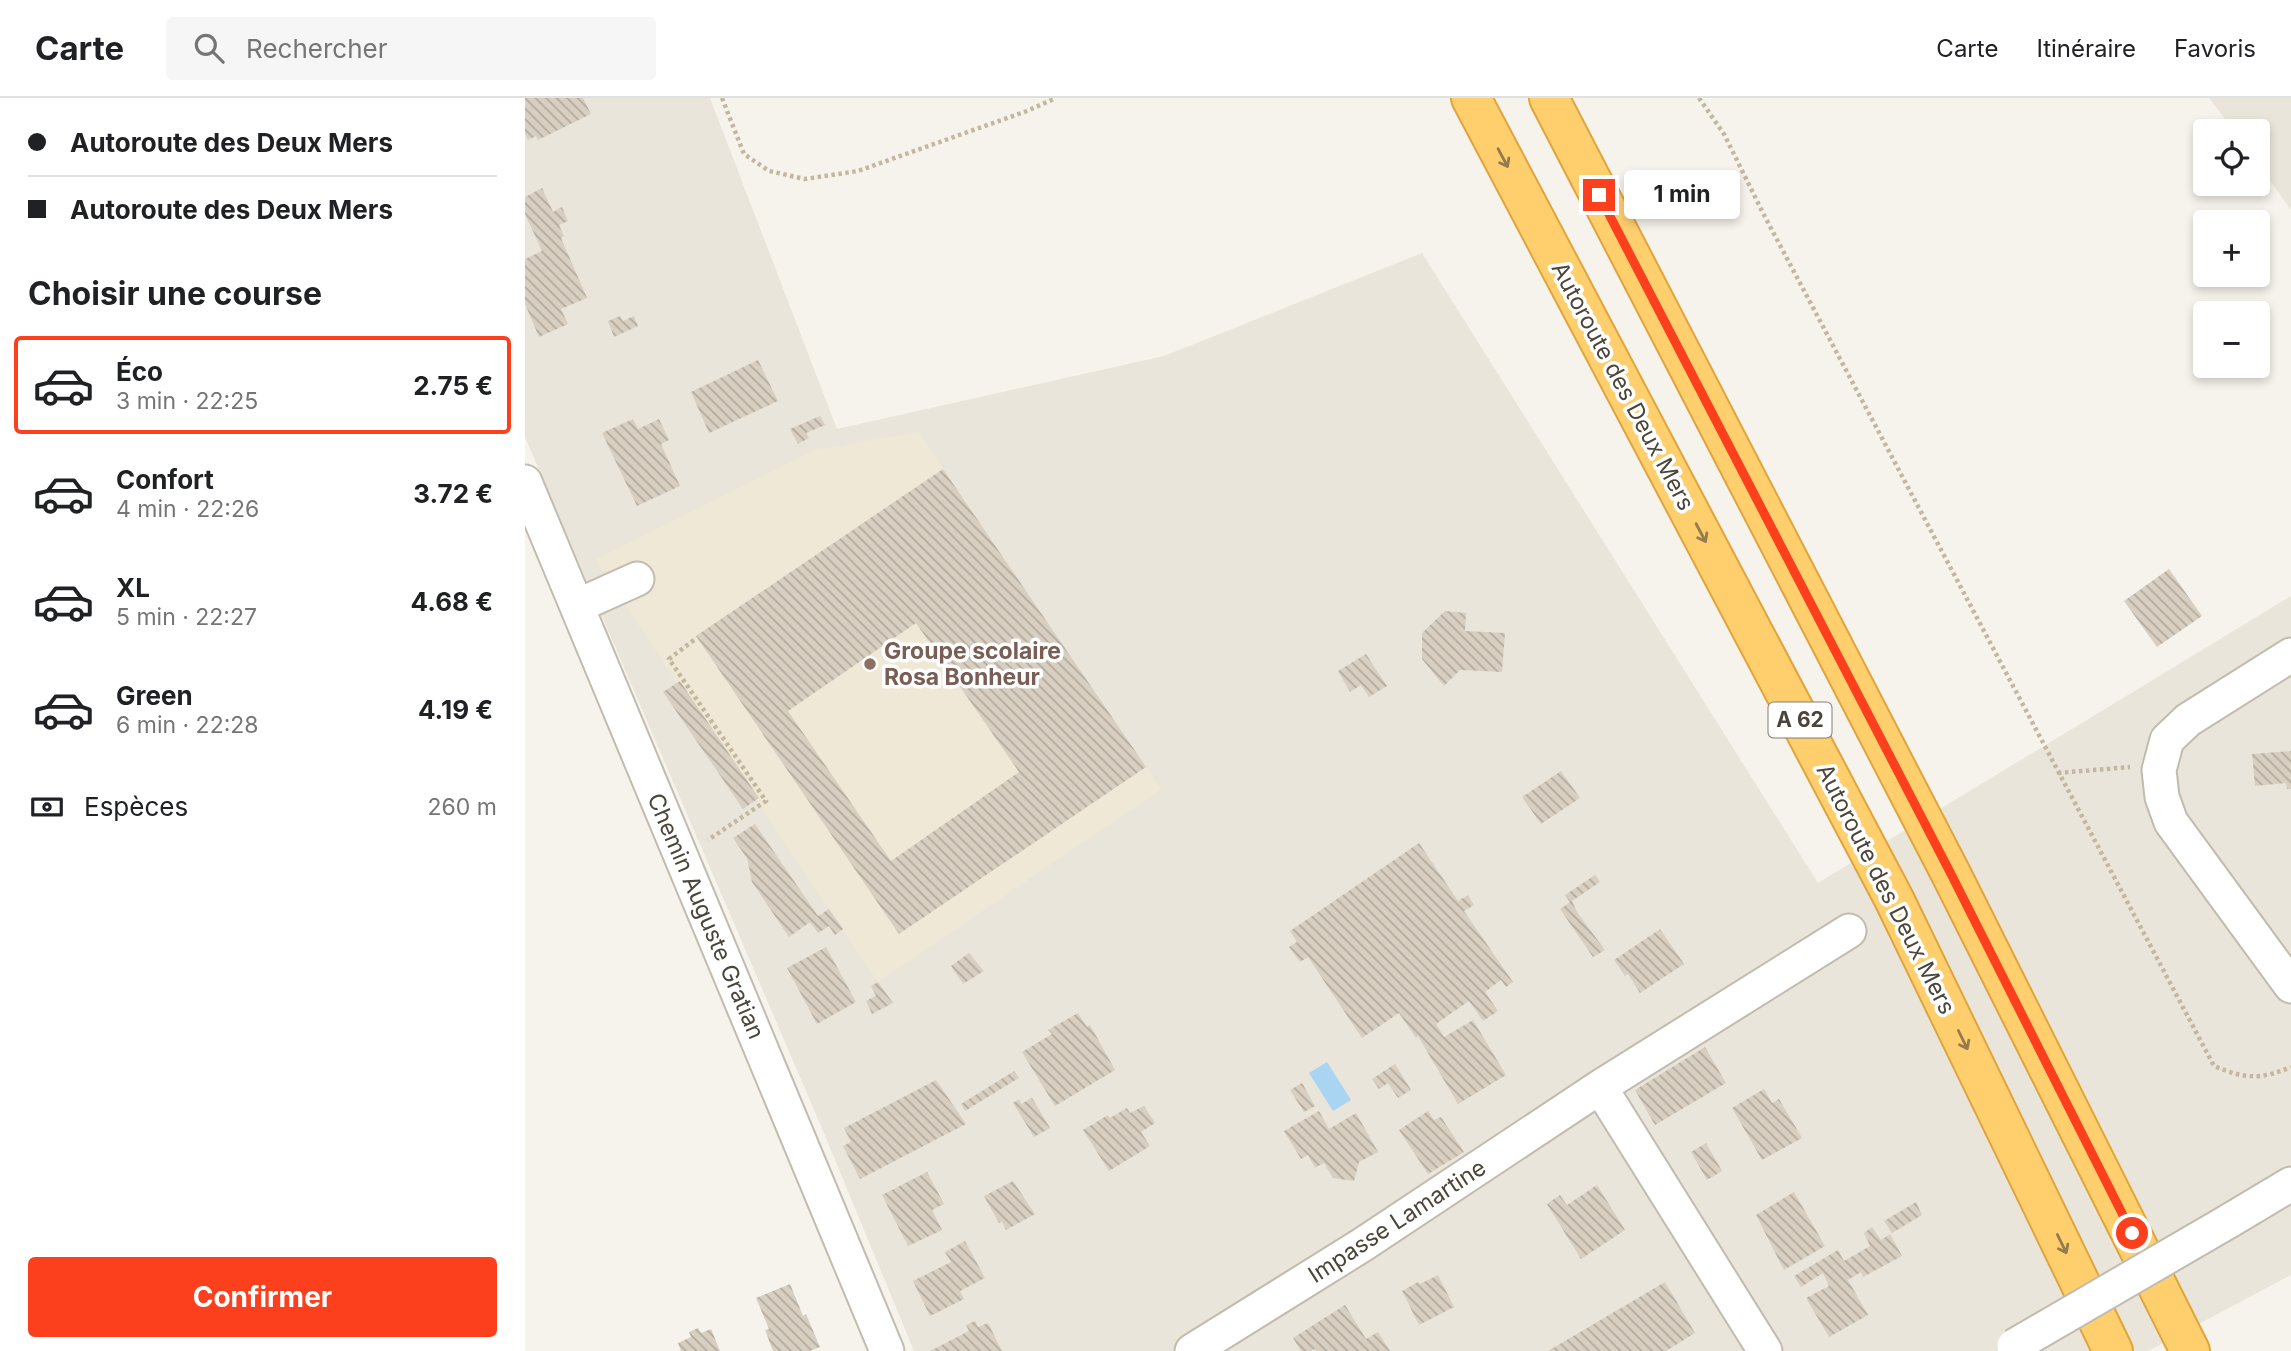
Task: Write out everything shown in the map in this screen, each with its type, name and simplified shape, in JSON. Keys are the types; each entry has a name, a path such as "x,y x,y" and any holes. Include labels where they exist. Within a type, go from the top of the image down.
{"highway":[{"name":"Autoroute des Deux Mers","path":"1471,98 1894,899 2113,1351"},
{"name":"A 62","path":"1549,98 1951,874 2190,1351"}],"street":[{"name":"Chemin Auguste Gratian","path":"525,482 887,1351"},
{"path":"577,606 637,579"},
{"path":"2291,655 2188,720 2167,740 2159,770 2161,797 2172,822 2291,986"},
{"name":"Impasse Lamartine","path":"1192,1351 1362,1245 1600,1087 1849,931"},
{"path":"1600,1087 1765,1351"},
{"path":"2010,1349 2291,1184"}],"path":[{"path":"722,98 744,155 769,171 805,178 858,171 1027,111 1056,98"},
{"path":"1699,98 1724,134 1764,215 2214,1066 2238,1077 2268,1077 2291,1067"},
{"path":"681,858 766,801 669,659 694,640"},
{"path":"2058,773 2127,766 2159,770"}],"shaded area":[{"path":"525,98 710,98 837,429 1164,356 1422,253 1818,883 2291,596 2291,1275 2148,1351 914,1351 821,1126 525,437"},
{"path":"2209,98 2291,98 2291,210 2270,181 2270,119 2225,119"},
{"name":"Groupe scolaire Rosa Bonheur","path":"919,432 1161,789 878,982 595,560 815,450"}],"water":[{"path":"1327,1062 1351,1100 1333,1111 1309,1073"}],"building":[{"path":"525,98 583,98 591,114 538,140 536,136 528,140 525,134"},
{"path":"542,188 553,212 562,207 568,221 559,225 564,236 561,238 587,298 561,309 568,324 539,337 525,304 525,259 542,251 525,214 525,197"},
{"path":"620,316 623,321 634,316 638,326 614,337 608,321"},
{"path":"758,360 778,401 709,433 691,392"},
{"path":"820,416 825,425 806,433 809,438 798,444 790,429"},
{"path":"633,419 638,429 659,419 669,440 661,444 680,486 637,506 602,433"},
{"path":"943,469 1146,767 899,934 696,636","holes":["916,623 1019,772 891,861 788,711"]},
{"path":"2169,569 2202,616 2157,647 2124,601"},
{"path":"1445,611 1466,613 1465,631 1505,633 1502,672 1460,670 1444,686 1422,659 1422,633"},
{"path":"1366,654 1387,686 1369,697 1361,685 1350,692 1338,671"},
{"path":"680,681 759,798 743,809 663,692"},
{"path":"2291,751 2291,789 2287,789 2286,783 2255,786 2252,754"},
{"path":"1561,771 1580,798 1541,824 1522,797"},
{"path":"755,824 818,916 829,909 843,929 835,935 829,926 818,933 810,922 789,937 752,882 747,858 733,838"},
{"path":"1419,843 1458,901 1468,895 1474,905 1464,911 1513,982 1506,987 1501,980 1485,992 1498,1011 1483,1021 1469,1001 1436,1024 1444,1037 1473,1020 1506,1075 1458,1104 1418,1036 1416,1038 1399,1013 1362,1038 1308,957 1300,962 1289,947 1297,942 1290,931"},
{"path":"1595,875 1600,882 1572,901 1605,950 1593,957 1560,909 1570,902 1565,895"},
{"path":"1660,929 1684,964 1640,993 1628,974 1625,976 1614,960"},
{"path":"826,947 856,1002 817,1024 787,968"},
{"path":"969,953 984,971 963,984 951,966"},
{"path":"878,982 893,1003 872,1014 866,1001 876,996 871,986"},
{"path":"1078,1013 1087,1027 1090,1025 1115,1070 1055,1106 1022,1052 1052,1034 1048,1030"},
{"path":"1705,1047 1726,1083 1655,1125 1635,1090"},
{"path":"1395,1064 1411,1090 1398,1098 1388,1083 1379,1089 1372,1079"},
{"path":"1014,1071 1019,1078 965,1111 961,1104"},
{"path":"936,1080 966,1124 860,1179 843,1146 851,1142 844,1128"},
{"path":"1302,1083 1315,1106 1304,1112 1290,1090"},
{"path":"1764,1089 1772,1103 1779,1099 1802,1138 1762,1160 1732,1108"},
{"path":"1032,1098 1050,1128 1034,1137 1013,1103 1019,1099 1021,1104"},
{"path":"1144,1106 1155,1123 1141,1132 1150,1146 1109,1171 1083,1130 1108,1115 1110,1118 1127,1108 1130,1113"},
{"path":"1319,1111 1329,1129 1356,1113 1378,1152 1359,1162 1354,1181 1333,1178 1324,1163 1315,1168 1308,1155 1301,1159 1284,1131"},
{"path":"1428,1111 1434,1120 1441,1117 1464,1152 1428,1174 1399,1130"},
{"path":"1706,1143 1722,1171 1707,1180 1691,1152"},
{"path":"927,1172 944,1204 932,1210 942,1230 908,1246 882,1195"},
{"path":"1013,1181 1035,1214 1006,1230 984,1196"},
{"path":"1597,1185 1625,1230 1581,1259 1547,1204 1560,1195 1567,1205"},
{"path":"1794,1192 1825,1246 1784,1270 1756,1215"},
{"path":"1916,1202 1922,1215 1892,1233 1884,1221"},
{"path":"1872,1227 1881,1240 1890,1234 1902,1256 1863,1277 1861,1272 1848,1280 1868,1315 1829,1337 1806,1298 1829,1286 1823,1273 1801,1287 1794,1276 1838,1250 1844,1261 1870,1246 1864,1233"},
{"path":"965,1241 985,1278 960,1291 964,1299 930,1316 913,1281 951,1262 945,1252"},
{"path":"1438,1275 1454,1307 1419,1325 1402,1291"},
{"path":"1665,1282 1695,1333 1666,1351 1548,1351"},
{"path":"790,1284 820,1347 810,1351 773,1351 765,1330 769,1329 756,1298"},
{"path":"1345,1305 1366,1339 1378,1332 1390,1351 1301,1351 1293,1338"},
{"path":"975,1321 978,1327 988,1323 1002,1351 930,1351 969,1331 966,1325"},
{"path":"698,1328 701,1333 711,1329 720,1351 681,1351 678,1343 691,1337 689,1332"}],"place":[{"name":"Groupe scolaire Rosa Bonheur","path":"870,664"}],"route":[{"path":"1599,195 1951,874 2132,1233"}]}
